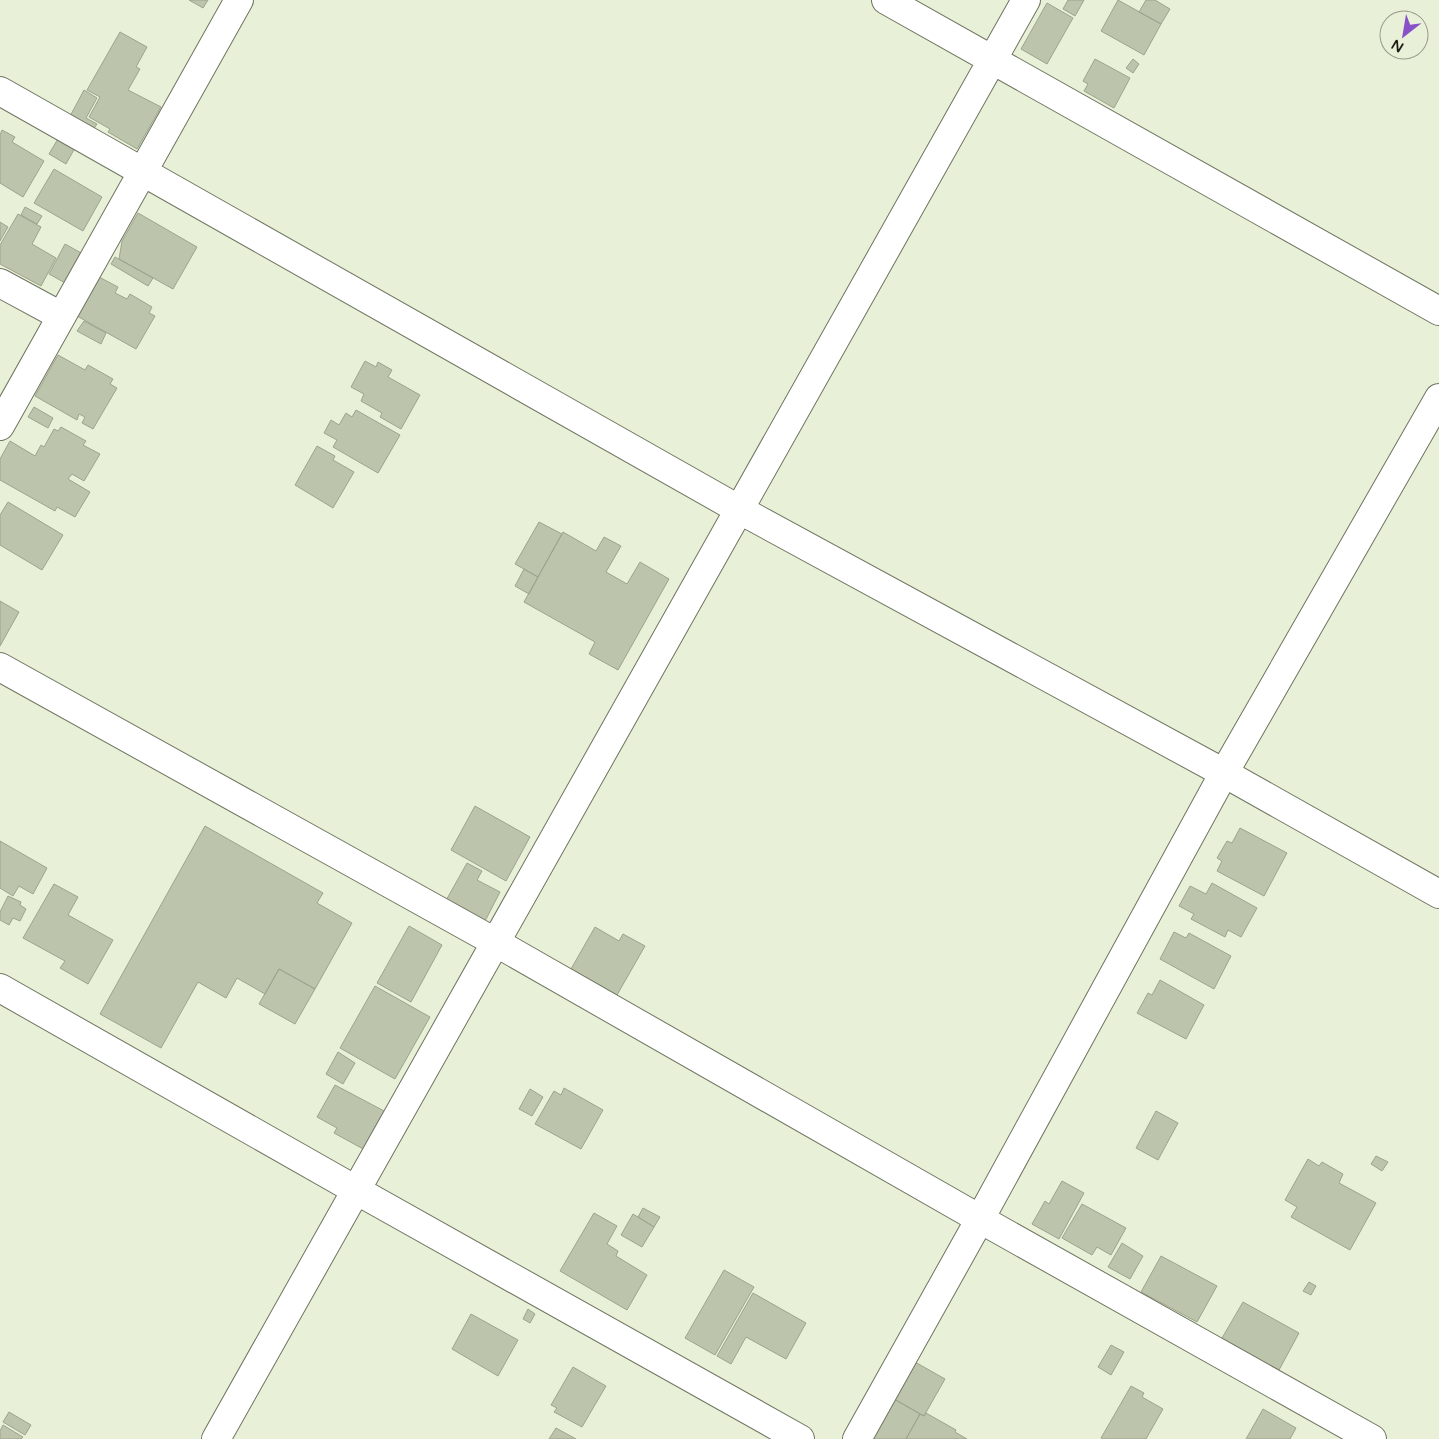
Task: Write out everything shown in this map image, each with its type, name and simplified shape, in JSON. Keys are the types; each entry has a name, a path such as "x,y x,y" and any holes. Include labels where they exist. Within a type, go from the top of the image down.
{"street":[{"path":"0,426 239,0"},
{"path":"886,0 1439,310"},
{"path":"216,1439 354,1190 740,510 1026,0"},
{"path":"0,91 740,510 1224,773 1439,894"},
{"path":"0,283 61,316"},
{"path":"857,1439 980,1219 1224,773 1439,398"},
{"path":"0,667 495,942 980,1219 1372,1439"},
{"path":"0,988 354,1190 800,1439"}],"building":[{"path":"189,0 208,0 203,8"},
{"path":"1068,0 1084,0 1075,16 1063,9"},
{"path":"1118,0 1161,24 1144,55 1101,31"},
{"path":"1146,0 1155,0 1170,9 1161,24 1139,12"},
{"path":"1047,3 1073,18 1047,64 1021,49"},
{"path":"120,32 147,47 136,67 140,69 128,90 161,107 137,149 108,132 110,129 89,117 100,97 87,90"},
{"path":"1095,59 1130,78 1114,108 1084,91 1088,84 1083,81"},
{"path":"1133,59 1139,64 1133,73 1126,68"},
{"path":"84,90 97,98 86,118 97,124 91,133 68,120"},
{"path":"2,130 15,137 12,142 44,161 23,197 0,183 0,135"},
{"path":"59,137 76,146 66,164 49,154"},
{"path":"54,169 102,197 83,231 34,203"},
{"path":"25,207 42,216 37,224 21,215"},
{"path":"138,213 197,247 173,289 119,259 122,241"},
{"path":"18,214 41,227 32,244 56,258 41,286 0,264 0,245"},
{"path":"0,222 8,227 0,241"},
{"path":"65,244 83,254 67,284 49,274"},
{"path":"115,257 153,278 148,286 111,264"},
{"path":"99,277 118,287 115,293 127,299 130,294 152,307 149,313 155,316 136,349 77,316"},
{"path":"84,321 106,333 101,344 77,331"},
{"path":"58,355 85,370 88,365 113,379 110,384 117,388 93,429 82,423 85,417 79,414 77,420 35,396"},
{"path":"365,361 376,367 378,362 392,370 388,377 420,395 401,429 380,417 382,413 361,401 364,394 351,387"},
{"path":"34,407 53,418 48,428 28,417"},
{"path":"356,410 400,435 378,473 333,447 337,440 324,433 331,420 339,425 346,413 352,417"},
{"path":"61,427 86,441 83,445 100,454 84,481 72,474 68,479 90,492 75,517 57,507 55,511 0,480 0,459 10,441 35,456 41,445 44,447 54,429 58,431"},
{"path":"317,446 335,456 333,460 354,472 333,508 295,485"},
{"path":"8,502 63,535 42,570 0,545 0,515"},
{"path":"539,522 562,534 538,577 515,564"},
{"path":"563,532 596,551 604,537 621,546 606,572 627,584 640,562 669,579 618,670 589,654 595,642 524,602"},
{"path":"524,569 538,577 529,594 515,586"},
{"path":"0,601 19,612 0,646"},
{"path":"475,806 530,837 506,881 451,850"},
{"path":"205,826 323,893 317,903 352,923 315,989 279,969 265,994 237,978 226,998 198,982 161,1048 100,1014"},
{"path":"1240,828 1287,853 1264,896 1217,871 1222,861 1217,858 1227,841 1232,843"},
{"path":"0,841 47,868 33,894 19,886 13,896 0,888"},
{"path":"467,863 482,871 477,880 500,892 483,925 444,904"},
{"path":"1212,883 1257,908 1241,937 1228,930 1225,937 1191,919 1194,914 1179,906 1190,886 1206,894"},
{"path":"54,884 78,897 68,915 113,940 88,984 60,968 65,961 23,938"},
{"path":"8,896 21,902 20,905 26,909 20,921 13,918 9,925 0,920 0,912"},
{"path":"409,926 442,945 411,1002 377,983"},
{"path":"595,927 619,941 623,934 645,946 617,995 571,969"},
{"path":"1174,932 1186,938 1189,933 1231,956 1214,989 1160,959"},
{"path":"279,969 315,989 295,1024 259,1004"},
{"path":"1160,980 1204,1005 1186,1039 1137,1013 1148,993 1152,995"},
{"path":"375,986 430,1017 395,1079 340,1048"},
{"path":"338,1052 355,1063 343,1084 326,1074"},
{"path":"335,1085 386,1112 365,1150 334,1133 337,1128 317,1117"},
{"path":"564,1088 603,1110 581,1149 535,1124 554,1091 561,1095"},
{"path":"530,1089 543,1097 532,1116 519,1109"},
{"path":"1156,1111 1178,1123 1158,1160 1136,1148"},
{"path":"1376,1156 1388,1162 1382,1171 1371,1164"},
{"path":"1308,1159 1319,1166 1322,1162 1343,1174 1339,1183 1376,1203 1350,1250 1291,1217 1297,1207 1285,1200"},
{"path":"1062,1181 1084,1193 1059,1239 1032,1224 1045,1201 1049,1204"},
{"path":"1082,1204 1126,1228 1111,1255 1097,1247 1092,1255 1062,1238"},
{"path":"643,1208 660,1217 654,1227 638,1217"},
{"path":"594,1213 617,1226 607,1244 618,1251 616,1256 647,1275 627,1310 560,1271"},
{"path":"633,1214 654,1227 642,1247 621,1235"},
{"path":"1122,1243 1143,1256 1130,1279 1108,1267"},
{"path":"1161,1256 1217,1286 1197,1322 1141,1292"},
{"path":"724,1270 754,1287 715,1355 685,1338"},
{"path":"1309,1282 1316,1286 1311,1295 1303,1291"},
{"path":"753,1293 806,1323 786,1359 746,1337 731,1364 717,1356"},
{"path":"1243,1302 1299,1333 1279,1370 1222,1338"},
{"path":"528,1309 535,1314 530,1323 523,1319"},
{"path":"471,1314 518,1340 498,1376 452,1349"},
{"path":"1111,1345 1124,1352 1111,1375 1098,1367"},
{"path":"915,1362 945,1379 924,1416 894,1399"},
{"path":"573,1367 606,1386 582,1427 554,1412 557,1408 551,1405"},
{"path":"1131,1386 1144,1393 1142,1397 1163,1409 1146,1439 1101,1438"},
{"path":"894,1399 920,1414 906,1439 872,1439"},
{"path":"1263,1409 1296,1428 1290,1439 1246,1439"},
{"path":"9,1412 31,1425 25,1435 3,1422"},
{"path":"926,1413 956,1430 955,1432 967,1439 906,1439 920,1414 924,1416"},
{"path":"3,1425 23,1437 21,1439 0,1439 0,1431"},
{"path":"556,1428 576,1439 549,1439"}]}
